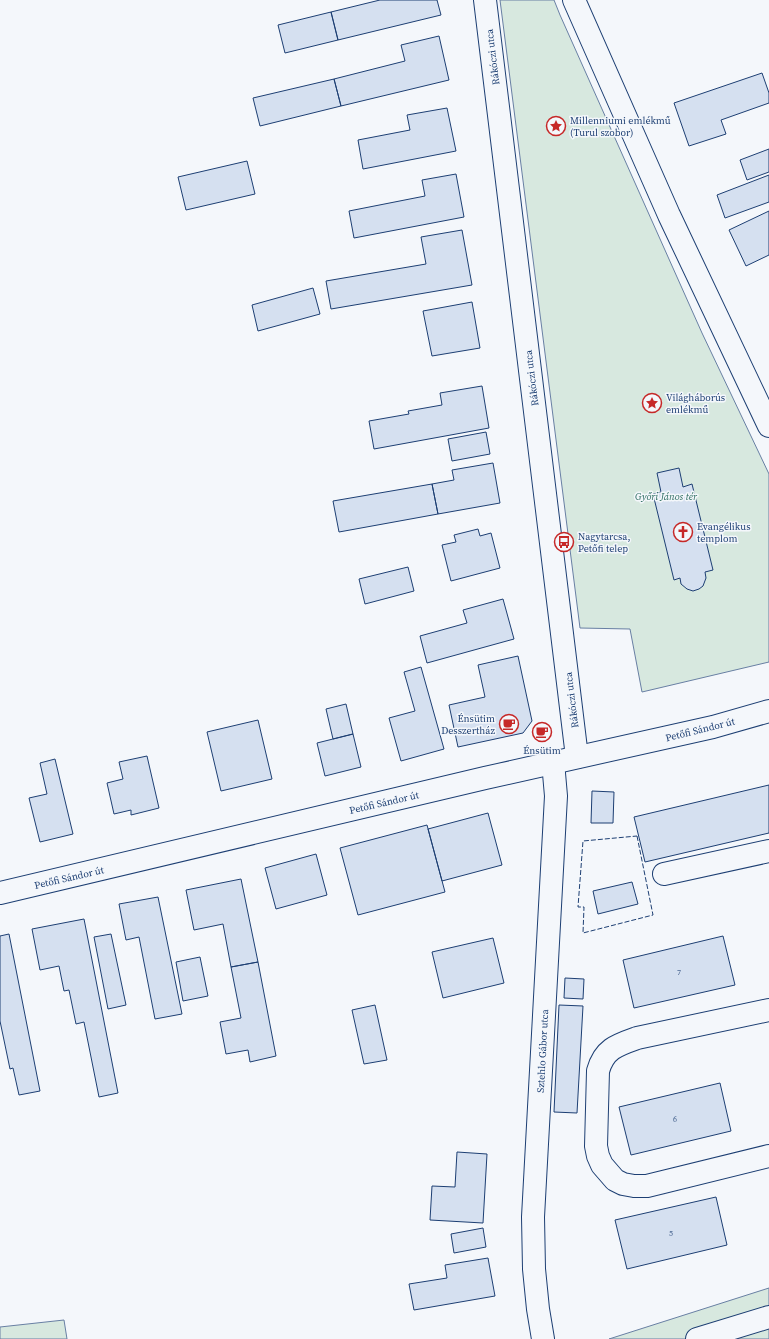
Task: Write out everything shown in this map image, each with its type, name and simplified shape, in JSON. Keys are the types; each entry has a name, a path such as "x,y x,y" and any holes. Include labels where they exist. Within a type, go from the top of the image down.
{"street":[{"name":"Rákóczi utca","path":"485,0 577,757"},
{"path":"574,0 669,215 769,426"},
{"name":"Petőfi Sándor út","path":"0,893 554,762 712,727 769,711"},
{"name":"Sztehlo Gábor utca","path":"543,1339 534,1269 532,1217 556,796 554,762"},
{"path":"664,874 769,851"},
{"path":"769,1010 637,1038 621,1043 613,1048 600,1062 598,1071 596,1146 602,1165 609,1174 615,1180 623,1184 634,1186 647,1186 769,1156"},
{"path":"697,1339 769,1317"}],"green space":[{"name":"Győri János tér","path":"500,0 554,0 702,333 769,474 769,662 642,692 630,629 580,628"},
{"path":"769,1288 769,1339 609,1339"},
{"path":"64,1320 67,1339 0,1339 0,1327"}],"building":[{"path":"380,0 437,0 441,15 338,40 331,12"},
{"path":"331,12 338,40 285,53 278,25"},
{"path":"439,36 449,80 341,106 334,79 405,61 401,45"},
{"path":"762,73 769,93 769,103 721,120 726,134 689,146 674,103"},
{"path":"334,79 341,106 260,126 253,98"},
{"path":"447,108 456,151 363,169 358,140 410,130 407,115"},
{"path":"769,149 769,172 747,180 740,160"},
{"path":"247,161 255,194 186,210 178,177"},
{"path":"456,174 464,217 354,238 349,211 425,196 422,180"},
{"path":"769,175 769,202 725,218 717,195"},
{"path":"769,211 769,255 746,266 729,230"},
{"path":"462,230 472,285 331,309 326,281 426,264 421,237"},
{"path":"313,288 320,314 258,331 252,305"},
{"path":"472,302 480,348 432,356 423,311"},
{"path":"482,386 489,428 374,449 369,421 409,414 408,411 442,405 440,393"},
{"path":"486,432 490,454 452,461 448,439"},
{"path":"493,463 500,503 438,514 432,484 454,480 452,470"},
{"name":"Evangélikus templom","path":"679,468 683,487 692,484 713,570 705,572 706,578 703,586 693,591 687,589 681,584 680,578 674,580 653,494 661,492 657,473"},
{"path":"432,484 438,514 339,532 333,501"},
{"path":"478,529 480,536 491,533 500,568 451,581 442,545 456,542 454,535"},
{"path":"408,567 414,591 365,604 359,579"},
{"path":"503,599 514,639 427,663 420,636 467,623 463,610"},
{"path":"518,656 532,721 523,733 458,747 449,705 485,697 478,665"},
{"path":"421,667 444,749 401,761 389,718 415,711 404,672"},
{"path":"346,704 353,734 333,739 326,709"},
{"path":"258,720 272,779 221,791 207,732"},
{"path":"353,734 361,767 325,776 317,743"},
{"path":"147,756 159,808 131,815 131,810 114,814 107,783 123,779 119,762"},
{"path":"55,759 73,834 40,842 29,798 47,794 40,763"},
{"path":"769,785 769,833 645,862 634,817"},
{"path":"592,791 614,792 613,823 591,823"},
{"path":"488,813 502,865 442,881 428,829"},
{"path":"427,825 445,892 358,915 340,848"},
{"path":"316,854 327,895 276,909 265,868"},
{"path":"241,879 258,962 231,967 223,924 194,930 186,890"},
{"path":"632,882 638,904 598,914 593,891"},
{"path":"158,897 182,1014 155,1019 139,937 126,940 119,904"},
{"path":"84,919 118,1093 99,1097 84,1022 76,1024 69,990 64,991 59,966 40,970 32,929"},
{"path":"9,934 40,1091 19,1095 13,1068 10,1069 0,1021 0,936"},
{"path":"111,934 126,1005 108,1009 94,937"},
{"path":"723,936 735,985 634,1008 623,960"},
{"path":"493,938 504,983 443,998 432,952"},
{"path":"200,957 208,996 183,1001 176,962"},
{"path":"258,962 276,1056 250,1062 248,1050 226,1054 220,1022 241,1018 231,967"},
{"path":"565,978 584,979 583,999 564,998"},
{"path":"375,1005 387,1060 364,1064 352,1010"},
{"path":"559,1005 583,1006 577,1113 554,1112"},
{"path":"720,1083 731,1131 631,1155 619,1107"},
{"path":"457,1152 487,1154 483,1223 430,1220 432,1186 455,1187"},
{"path":"716,1197 727,1245 627,1269 615,1220"},
{"path":"483,1228 486,1247 454,1253 451,1234"},
{"path":"488,1258 495,1296 414,1310 409,1284 447,1278 445,1265"}],"fence":[{"path":"637,836 653,915 583,933 584,907 578,907 583,841 637,836"}],"place":[{"name":"Millenniumi emlékmű (Turul szobor)","path":"556,126"},
{"name":"Világháborús emlékmű","path":"652,403"},
{"name":"Evangélikus templom","path":"683,532"},
{"name":"Nagytarcsa, Petőfi telep","path":"564,542"},
{"name":"Énsütim Desszertház","path":"509,724"},
{"name":"Énsütim","path":"542,732"}]}
